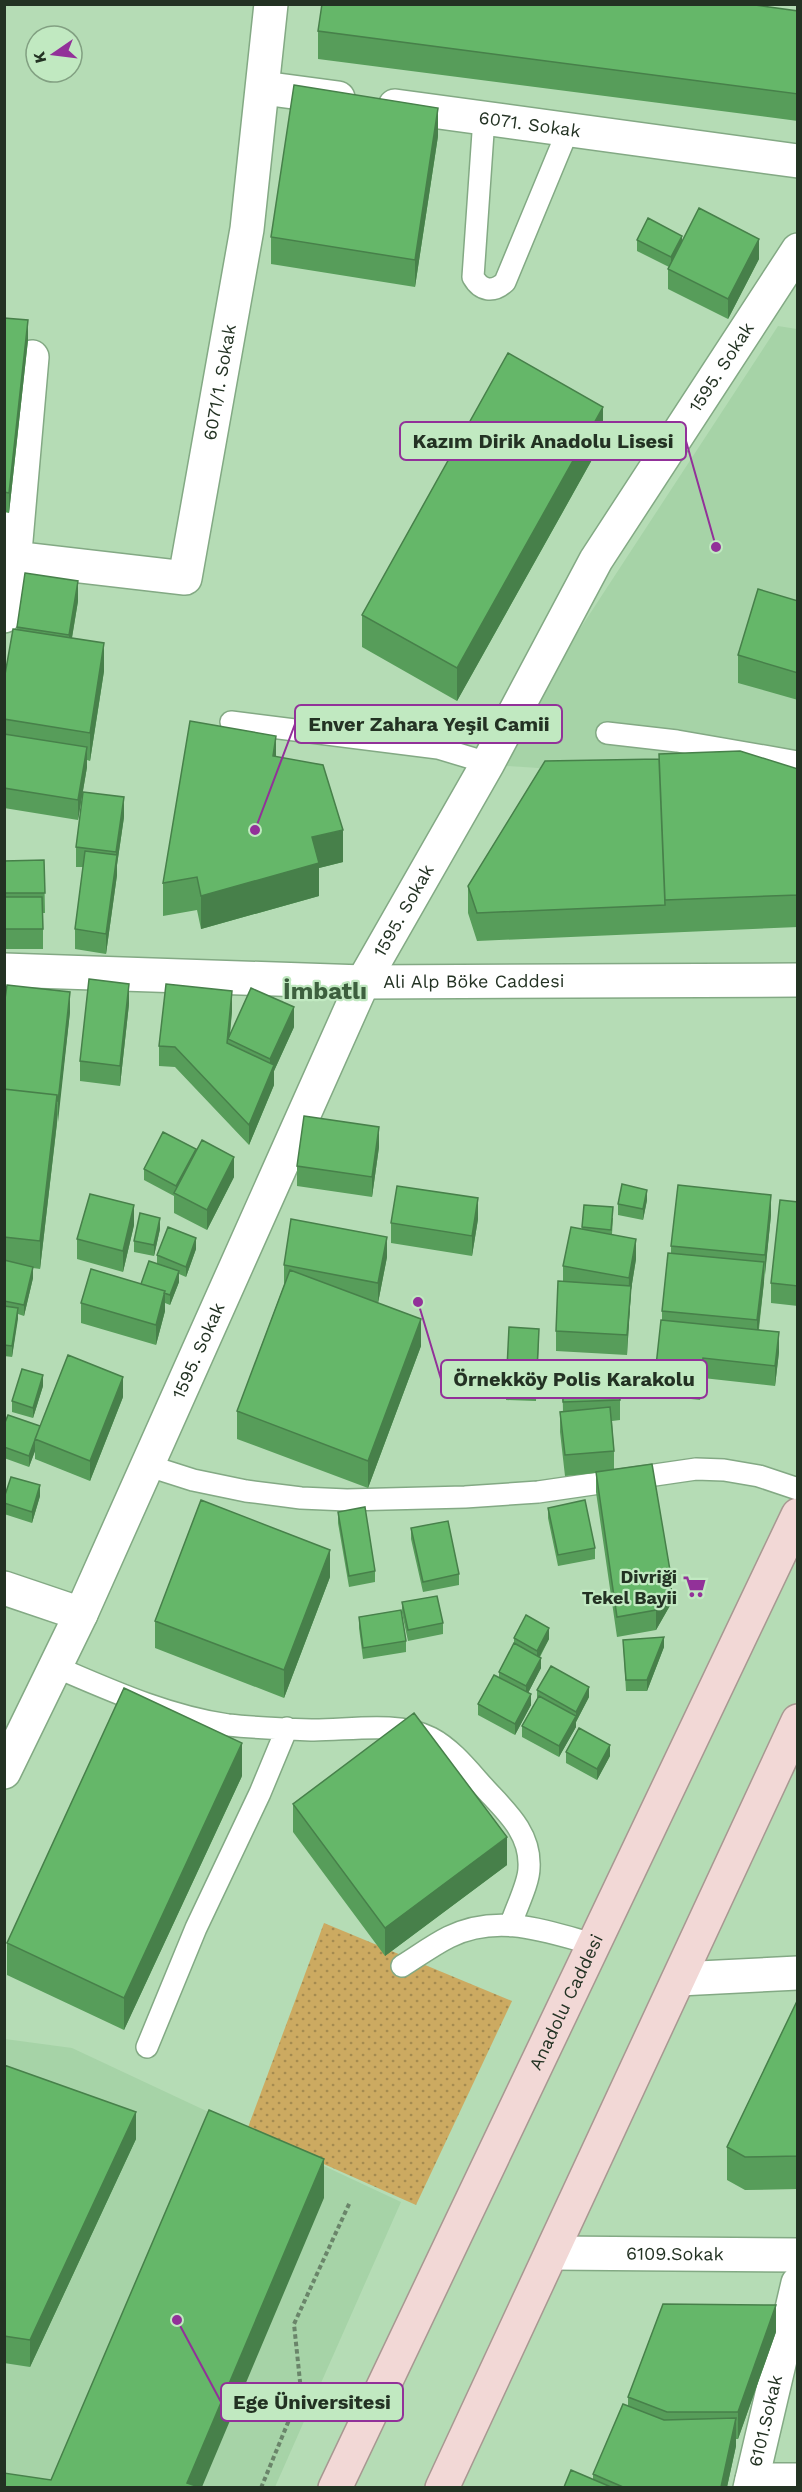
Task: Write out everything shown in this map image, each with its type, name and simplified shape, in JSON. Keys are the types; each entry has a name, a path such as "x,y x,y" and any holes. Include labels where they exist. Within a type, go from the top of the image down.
{"highway":[{"name":"Anadolu Caddesi","path":"335,2487 798,1515"},
{"path":"442,2487 798,1721"}],"street":[{"name":"6071/1. Sokak","path":"9,557 184,578 247,229 271,4"},
{"name":"6071. Sokak","path":"263,88 798,161"},
{"name":"1595. Sokak","path":"4,1772 81,1614 363,982 488,763 596,560 798,250"},
{"path":"4,616 32,357"},
{"name":"Ali Alp Böke Caddesi","path":"4,970 363,982 798,980"},
{"path":"4,1588 81,1614"},
{"path":"679,1979 798,1973"},
{"name":"6109.Sokak","path":"552,2253 798,2255"},
{"name":"6101.Sokak","path":"751,2484 798,2283"},
{"path":"751,2484 798,2480"}],"lane":[{"path":"484,118 473,277 478,285 493,290 505,282 568,130"},
{"path":"231,722 438,748 488,763"},
{"path":"607,733 677,741 798,762"},
{"path":"146,1465 193,1480 246,1491 301,1498 347,1500 465,1497 538,1492 696,1469 723,1470 759,1476 798,1489"},
{"path":"56,1667 150,1706 229,1725 287,1728 391,1728 430,1737 446,1747 512,1818 522,1833 528,1850 529,1869 511,1924"},
{"path":"147,2047 196,1928 260,1793 287,1728"},
{"path":"402,1966 450,1937 490,1924 532,1927 593,1944"}],"path":[{"path":"261,2487 302,2391 294,2324 350,2202"}],"shaded area":[{"path":"778,326 797,329 797,785 491,765"},
{"path":"324,1923 512,2001 416,2205 247,2130"},
{"path":"5,2039 72,2048 401,2202 275,2487 5,2488"}],"building":[{"path":"322,4 748,4 798,11 798,94 318,31"},
{"path":"294,85 438,108 415,260 271,237"},
{"path":"699,208 759,239 728,299 668,269"},
{"path":"648,218 682,236 671,257 637,240"},
{"path":"4,318 28,320 9,493 4,492"},
{"path":"508,353 603,407 457,668 362,615"},
{"path":"25,573 78,581 69,635 17,627"},
{"path":"758,589 798,601 798,673 738,655"},
{"path":"13,629 104,643 90,733 4,719 4,680"},
{"path":"190,721 276,736 273,756 323,765 343,830 312,837 319,863 201,896 197,877 163,883"},
{"path":"4,734 87,747 78,800 4,788"},
{"path":"740,751 798,769 798,895 665,900 659,754"},
{"path":"659,759 665,905 477,913 468,886 545,761"},
{"path":"83,792 124,797 116,852 76,847"},
{"path":"85,851 117,855 106,934 75,929"},
{"path":"44,860 45,893 4,893 4,861"},
{"path":"4,897 42,897 43,929 4,929"},
{"path":"89,979 129,984 120,1066 80,1061"},
{"path":"166,984 232,991 227,1043 274,1065 249,1125 175,1047 159,1046"},
{"path":"7,985 70,992 58,1102 57,1095 4,1089 4,1006"},
{"path":"251,988 294,1007 270,1059 228,1039"},
{"path":"4,1089 57,1095 40,1241 4,1237"},
{"path":"304,1116 379,1127 372,1177 297,1166"},
{"path":"163,1132 196,1149 176,1186 144,1169"},
{"path":"202,1140 234,1157 207,1210 174,1193"},
{"path":"622,1184 647,1190 643,1209 618,1204"},
{"path":"678,1185 771,1195 765,1255 671,1246"},
{"path":"397,1186 478,1198 472,1236 391,1223"},
{"path":"90,1194 134,1205 123,1251 77,1239"},
{"path":"780,1200 798,1202 798,1286 771,1283"},
{"path":"584,1205 613,1207 611,1230 582,1227"},
{"path":"140,1213 160,1218 154,1245 134,1241"},
{"path":"291,1219 387,1237 378,1283 284,1265"},
{"path":"168,1227 196,1238 186,1267 157,1255"},
{"path":"571,1227 636,1239 629,1278 563,1266"},
{"path":"668,1253 764,1262 757,1320 662,1311"},
{"path":"4,1260 33,1267 24,1305 4,1301"},
{"path":"149,1261 179,1271 170,1295 164,1293 165,1291 141,1284"},
{"path":"91,1269 165,1291 156,1325 81,1303"},
{"path":"290,1270 421,1319 368,1461 237,1411"},
{"path":"558,1281 631,1286 627,1335 556,1331"},
{"path":"4,1306 18,1308 12,1346 4,1345"},
{"path":"661,1320 779,1332 775,1366 703,1358 700,1380 655,1375"},
{"path":"509,1327 539,1329 536,1391 506,1389"},
{"path":"68,1355 123,1377 90,1461 35,1439"},
{"path":"619,1363 620,1400 563,1402 562,1365"},
{"path":"22,1369 43,1375 33,1408 12,1401"},
{"path":"610,1407 614,1451 565,1455 560,1412"},
{"path":"8,1415 40,1426 29,1456 4,1447 4,1425"},
{"path":"652,1464 672,1582 656,1610 617,1617 596,1472"},
{"path":"11,1477 40,1485 32,1512 4,1503"},
{"path":"201,1500 330,1550 284,1670 155,1621"},
{"path":"585,1500 595,1548 558,1555 548,1508"},
{"path":"365,1507 375,1571 349,1576 338,1512"},
{"path":"448,1521 459,1574 423,1582 411,1528"},
{"path":"437,1596 443,1623 408,1630 402,1602"},
{"path":"401,1610 406,1641 363,1648 359,1617"},
{"path":"526,1615 549,1628 537,1651 514,1638"},
{"path":"664,1637 647,1680 626,1680 623,1640"},
{"path":"514,1643 541,1658 526,1686 499,1672"},
{"path":"551,1666 589,1687 576,1712 537,1690"},
{"path":"494,1675 531,1694 515,1724 478,1704"},
{"path":"124,1688 242,1743 124,1998 7,1943"},
{"path":"539,1696 576,1716 559,1746 522,1726"},
{"path":"414,1713 507,1837 385,1928 293,1804"},
{"path":"579,1728 610,1745 597,1769 566,1752"},
{"path":"798,1999 798,2156 745,2157 727,2147"},
{"path":"4,2065 136,2112 30,2340 4,2336"},
{"path":"209,2110 324,2159 187,2483 199,2487 4,2487 4,2473 51,2480"},
{"path":"663,2304 776,2305 738,2412 667,2412 628,2397"},
{"path":"623,2404 664,2420 736,2418 721,2487 623,2487 593,2474"},
{"path":"571,2470 611,2487 564,2487"}],"place":[{"name":"Kazım Dirik Anadolu Lisesi","path":"716,547"},
{"name":"Enver Zahara Yeşil Camii","path":"255,830"},
{"name":"Örnekköy Polis Karakolu","path":"418,1302"},
{"name":"Divriği Tekel Bayii","path":"695,1587"},
{"name":"Ege Üniversitesi","path":"177,2320"}],"district":[{"name":"İmbatlı","path":"325,991"}]}
